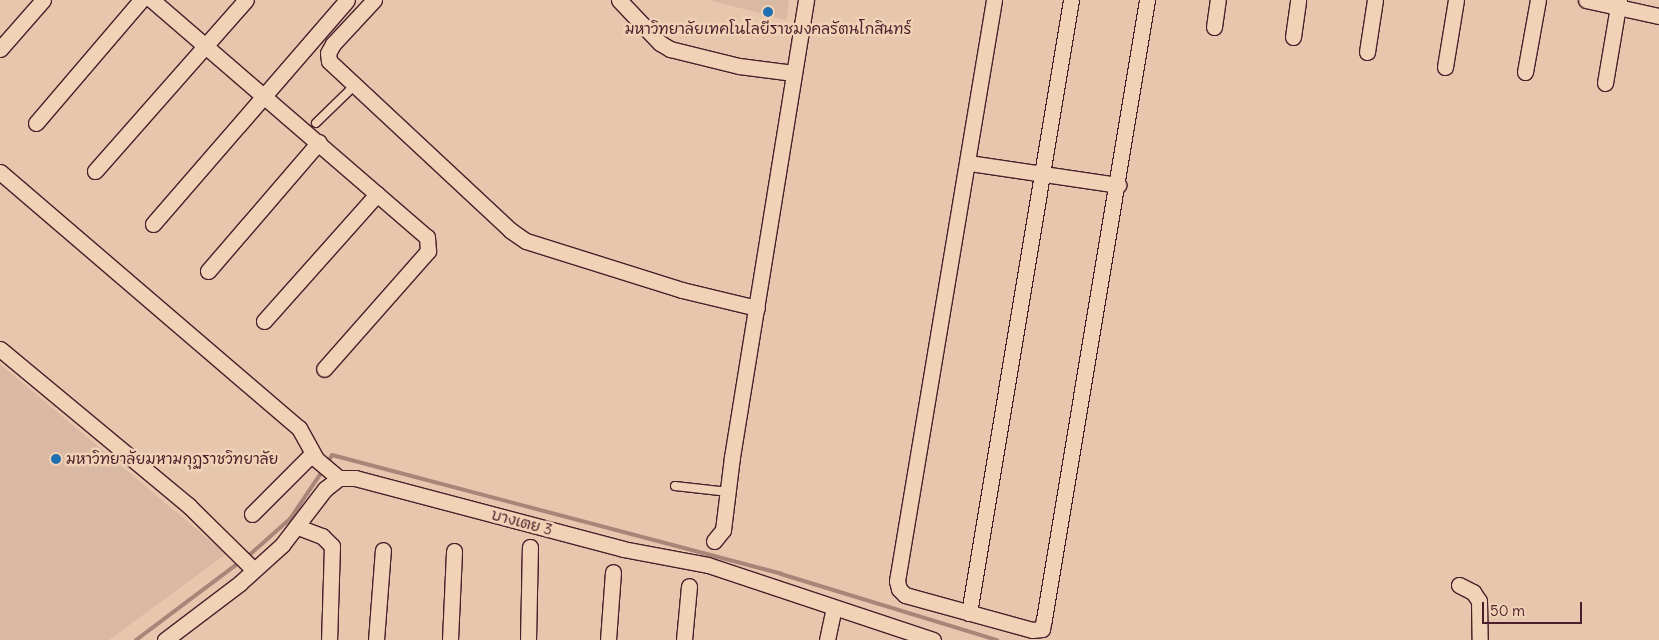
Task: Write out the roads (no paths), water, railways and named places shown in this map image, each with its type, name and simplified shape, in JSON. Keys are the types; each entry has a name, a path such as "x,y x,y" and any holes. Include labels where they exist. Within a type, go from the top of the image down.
{"street":[{"path":"0,49 43,0"},
{"path":"36,123 141,0"},
{"path":"152,0 264,94 427,237 428,251 324,369"},
{"path":"95,171 204,44 246,0"},
{"path":"153,224 347,0"},
{"path":"374,0 328,53 329,61 496,218 526,241 682,290 757,308"},
{"path":"619,0 660,43 670,50 739,66 794,73"},
{"path":"714,541 724,530 806,0"},
{"path":"994,0 969,163 897,581 899,589 905,594 1032,630 1042,629 1118,185 1147,0"},
{"path":"969,613 1044,173 1071,0"},
{"path":"1214,27 1218,0"},
{"path":"1293,37 1298,0"},
{"path":"1367,52 1375,0"},
{"path":"1445,67 1456,0"},
{"path":"1525,72 1538,0"},
{"path":"1586,0 1618,4 1659,16"},
{"path":"1604,83 1618,4"},
{"path":"208,271 319,142"},
{"path":"969,163 1118,185"},
{"path":"0,172 299,428 314,456 334,475 298,527 165,640"},
{"path":"264,321 377,194"},
{"path":"0,349 189,506 251,567"},
{"path":"252,514 314,456"},
{"name":"บางเตย 3","path":"334,475 355,478 623,549 708,565 933,640"},
{"path":"298,527 322,536 332,546 329,640"},
{"path":"528,640 530,547"},
{"path":"376,640 383,550"},
{"path":"450,640 454,551"},
{"path":"608,640 613,572"},
{"path":"684,640 689,586"},
{"path":"1459,586 1473,592 1479,601 1480,640"},
{"path":"827,640 834,608"}],"lane":[{"path":"316,124 355,85"},
{"path":"675,486 729,492"}],"waterway":[{"path":"327,464 332,455 781,574 997,640"},
{"path":"246,558 290,519 323,470"},
{"path":"136,640 240,562"}],"place":[{"name":"มหาวิทยาลัยเทคโนโลยีราชมงคลรัตนโกสินทร์","path":"768,12"},
{"name":"มหาวิทยาลัยมหามกุฏราชวิทยาลัย","path":"56,459"}]}
